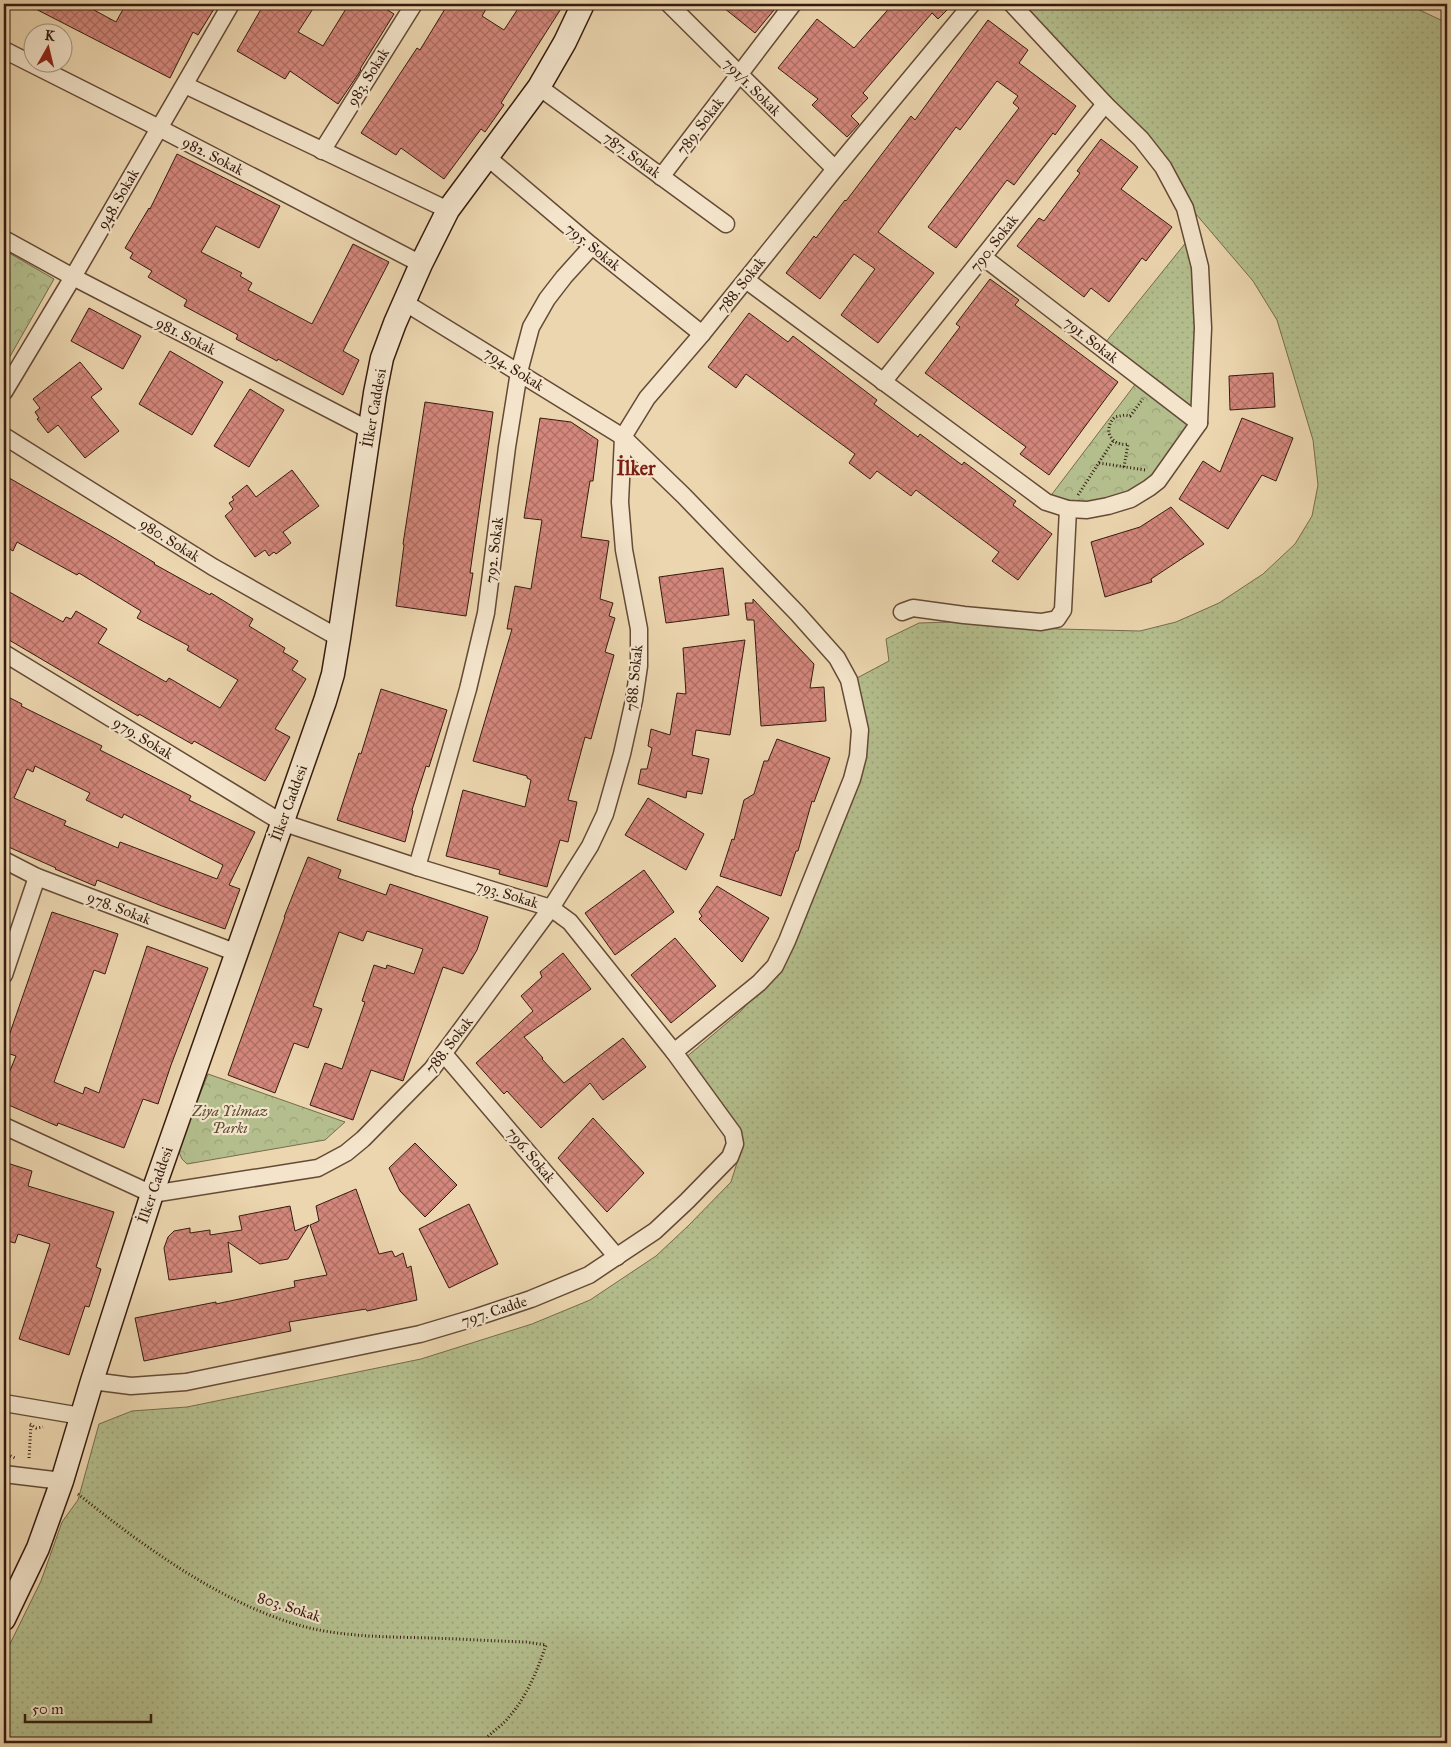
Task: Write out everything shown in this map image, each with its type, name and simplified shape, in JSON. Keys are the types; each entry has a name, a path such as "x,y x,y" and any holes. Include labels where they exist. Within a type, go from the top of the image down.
{"main road":[{"name":"İlker Caddesi","path":"4,1619 38,1548 62,1482 81,1416 152,1194 325,701 333,674 339,638 369,430 382,358 404,302 448,210 539,87 565,42 583,4"}],"street":[{"name":"948. Sokak","path":"4,392 231,4"},
{"name":"983. Sokak","path":"322,151 414,4"},
{"name":"791/1. Sokak","path":"669,4 835,170"},
{"name":"789. Sokak","path":"661,177 793,4"},
{"name":"788. Sokak","path":"152,1194 318,1168 346,1153 363,1139 432,1069 551,908 590,846 605,814 622,754 634,700 639,666 638,630 624,550 620,502 623,437 647,398 702,334 972,4"},
{"path":"746,280 1046,502 1068,509 1087,510 1131,499 1158,481 1198,424 1203,328 1200,267 1185,208 1163,167 1147,146 1105,104 1012,4"},
{"name":"982. Sokak","path":"4,50 160,128 421,264"},
{"path":"185,85 448,210"},
{"name":"787. Sokak","path":"539,87 726,224"},
{"name":"790. Sokak","path":"883,382 1105,104"},
{"name":"795. Sokak","path":"487,157 592,246 702,334"},
{"name":"981. Sokak","path":"4,239 73,277 369,430"},
{"name":"792. Sokak","path":"417,867 468,689 486,613 497,518 519,372 531,327 547,299 592,246"},
{"name":"791. Sokak","path":"983,257 1198,424"},
{"name":"794. Sokak","path":"404,302 623,437 684,496 797,613 837,658 849,680 860,730 858,756 852,779 787,941 775,966 759,983 674,1052"},
{"name":"980. Sokak","path":"4,436 214,568 339,638"},
{"path":"902,612 913,608 1041,622 1057,619 1063,610 1068,509"},
{"name":"979. Sokak","path":"4,653 282,822"},
{"name":"793. Sokak","path":"282,822 417,867 551,908 570,922 674,1052"},
{"name":"978. Sokak","path":"4,860 37,876 236,953"},
{"path":"4,975 37,876"},
{"name":"797. Cadde","path":"92,1381 131,1386 186,1382 420,1334 531,1299 589,1274 655,1231 730,1157 735,1144 733,1133 674,1052"},
{"name":"796. Sokak","path":"444,1054 617,1257"},
{"path":"4,1126 152,1194"},
{"path":"4,1403 81,1416"},
{"path":"4,1474 62,1482"}],"path":[{"path":"1124,467 1128,444 1120,444 1113,441 1108,431 1111,421 1120,415 1130,416 1152,388"},
{"path":"1068,509 1113,441"},
{"path":"1099,463 1164,473"},
{"path":"29,1458 31,1425"},
{"name":"803. Sokak","path":"62,1482 108,1518 176,1566 240,1602 272,1616 314,1629 377,1637 526,1642 546,1645 524,1697 508,1718 481,1743"}],"green space":[{"path":"1017,4 1407,4 1447,23 1447,1743 4,1743 4,1656 41,1581 62,1522 78,1500 99,1424 132,1411 187,1407 421,1359 532,1324 590,1300 656,1256 731,1182 740,1153 678,1064 740,1012 764,985 857,781 860,702 857,678 889,661 886,639 919,623 951,622 1059,629 1140,631 1176,622 1219,603 1263,574 1295,544 1312,516 1318,485 1313,440 1277,320 1253,281"},
{"path":"1192,235 1199,423 1101,348"},
{"path":"4,250 54,279 4,367"},
{"path":"1140,378 1199,423 1158,481 1108,506 1046,502"},
{"name":"Ziya Yılmaz Parkı","path":"208,1074 345,1122 325,1140 187,1164 182,1159 178,1150"}],"building":[{"path":"26,4 83,4 116,22 126,4 217,4 198,35 193,32 170,78 72,28 72,22 61,22"},
{"path":"264,4 316,4 298,32 323,46 349,4 378,4 394,14 361,70 338,104 290,71 285,79 237,51"},
{"path":"448,4 489,4 482,16 504,30 521,4 564,4 501,103 504,105 485,132 481,129 444,179 401,148 396,155 361,133 417,48 420,50"},
{"path":"719,4 779,4 755,33"},
{"path":"893,4 953,4 938,19 932,13 863,93 868,98 851,116 859,124 847,137 812,105 818,99 778,68 817,19 854,48"},
{"path":"988,20 1028,50 1019,63 1076,106 1014,185 1007,180 956,248 928,227 1019,108 1013,103 1018,96 997,81 960,130 956,127 878,232 934,273 878,343 841,315 875,269 854,254 820,299 786,273 814,236 816,238 846,201 911,116 915,120"},
{"path":"1101,139 1138,167 1121,189 1172,227 1146,261 1142,258 1109,302 1091,288 1084,297 1017,246 1039,218 1044,221 1080,173 1077,171"},
{"path":"177,154 280,206 259,248 216,226 201,252 242,273 240,276 252,283 248,290 312,324 353,244 389,262 343,351 359,360 343,395 278,359 277,361 236,339 238,335 184,306 187,300 148,277 152,271 130,258 133,253 125,248 150,209"},
{"path":"990,279 1019,300 1015,305 1118,382 1049,475 1020,454 1026,447 925,373 960,327 956,324"},
{"path":"89,308 141,336 123,369 71,341"},
{"path":"749,313 788,342 793,336 877,400 874,404 918,437 920,434 962,465 964,462 1016,501 1013,505 1052,534 1018,580 992,561 999,552 916,490 911,496 877,471 870,479 849,463 855,454 746,374 736,388 708,367"},
{"path":"170,351 223,382 192,435 139,404"},
{"path":"80,362 102,389 91,397 119,431 85,458 58,425 48,433 37,419 39,418 35,412 40,408 33,399"},
{"path":"1273,373 1275,407 1230,410 1229,376"},
{"path":"250,389 284,410 249,467 214,446"},
{"path":"425,402 493,412 470,573 473,573 466,616 396,606 403,544"},
{"path":"540,418 571,422 598,440 593,481 590,481 581,537 609,541 600,599 613,603 609,616 615,618 605,652 614,655 591,739 585,737 568,800 577,802 568,842 560,840 547,887 499,874 500,870 446,856 463,790 525,807 531,780 527,776 473,761 512,629 507,629 515,586 531,589 542,520 524,518"},
{"path":"1242,418 1293,438 1276,481 1262,475 1228,529 1179,499 1203,461 1220,472"},
{"path":"292,470 319,506 283,532 291,543 276,554 274,552 269,556 265,550 255,557 225,516 233,509 229,503 234,500 232,497 247,485 256,497"},
{"path":"4,475 112,537 154,564 210,595 211,593 253,619 249,626 285,648 283,652 298,661 292,670 306,679 275,729 290,737 265,781 194,741 192,744 139,714 138,716 4,637 4,589 63,622 66,617 71,619 76,611 107,629 98,643 166,682 169,678 220,708 238,680 187,650 189,646 137,618 141,611 79,573 77,575 17,542 13,551 4,546"},
{"path":"1171,507 1204,544 1151,579 1152,582 1105,597 1091,542 1140,527"},
{"path":"723,568 729,615 666,623 659,577"},
{"path":"753,599 814,664 810,688 824,687 826,721 761,726 754,620 747,620 745,603 753,603"},
{"path":"745,640 730,735 696,730 692,755 709,759 702,794 687,791 686,798 638,784 641,769 647,769 652,748 648,746 651,729 670,735 677,693 686,694 683,648"},
{"path":"381,689 447,710 429,767 426,766 412,810 405,842 337,820 359,753 361,754"},
{"path":"4,695 22,704 21,706 102,746 100,750 191,796 189,800 255,832 229,885 240,889 225,929 97,880 95,886 4,845","holes":["35,766 90,793 86,800 122,818 124,814 223,865 217,879 120,842 118,848 64,825 66,821 14,798 27,769 33,772"]},
{"path":"777,739 830,758 814,802 812,801 798,851 796,851 781,896 720,876 732,839 734,840 744,800 754,794 764,761 768,761"},
{"path":"648,798 704,834 686,870 625,835"},
{"path":"308,857 341,870 338,878 386,895 390,884 488,917 477,950 463,974 443,967 403,1081 371,1070 353,1120 310,1105 325,1063 342,1069 365,1002 362,1001 374,965 386,969 387,965 414,974 423,949 367,931 363,941 339,932 313,1006 322,1009 308,1048 294,1043 275,1093 228,1075 284,917"},
{"path":"644,870 674,912 615,955 585,913"},
{"path":"717,886 769,918 742,962 699,919 702,916 699,912"},
{"path":"52,912 118,934 105,974 94,970 54,1082 83,1094 85,1087 99,1093 147,946 208,968 158,1104 143,1099 124,1148 58,1123 57,1126 4,1103 4,1085 16,1056 4,1052 4,1050"},
{"path":"675,938 716,986 671,1023 631,975"},
{"path":"563,953 591,989 524,1037 564,1083 623,1038 646,1067 603,1100 590,1083 541,1128 507,1091 504,1094 476,1063 533,1011 521,996 542,977 540,972"},
{"path":"593,1118 644,1173 607,1212 558,1158"},
{"path":"415,1143 457,1185 425,1217 400,1191 389,1168"},
{"path":"4,1162 32,1171 28,1186 114,1212 96,1267 101,1269 89,1307 85,1306 69,1355 19,1339 50,1244 18,1234 15,1243 4,1240"},
{"path":"356,1189 379,1254 392,1251 395,1257 403,1253 407,1268 411,1266 417,1300 367,1311 366,1309 289,1322 291,1331 144,1361 135,1318 216,1302 216,1304 295,1287 294,1281 327,1275 310,1225 319,1221 316,1206"},
{"path":"469,1204 498,1264 449,1288 419,1229"},
{"path":"290,1206 295,1231 309,1225 288,1259 260,1264 228,1242 232,1272 169,1280 164,1248 168,1237 174,1231 190,1228 190,1233 210,1230 210,1235 242,1230 239,1216"}],"district":[{"name":"İlker","path":"636,468"}]}
